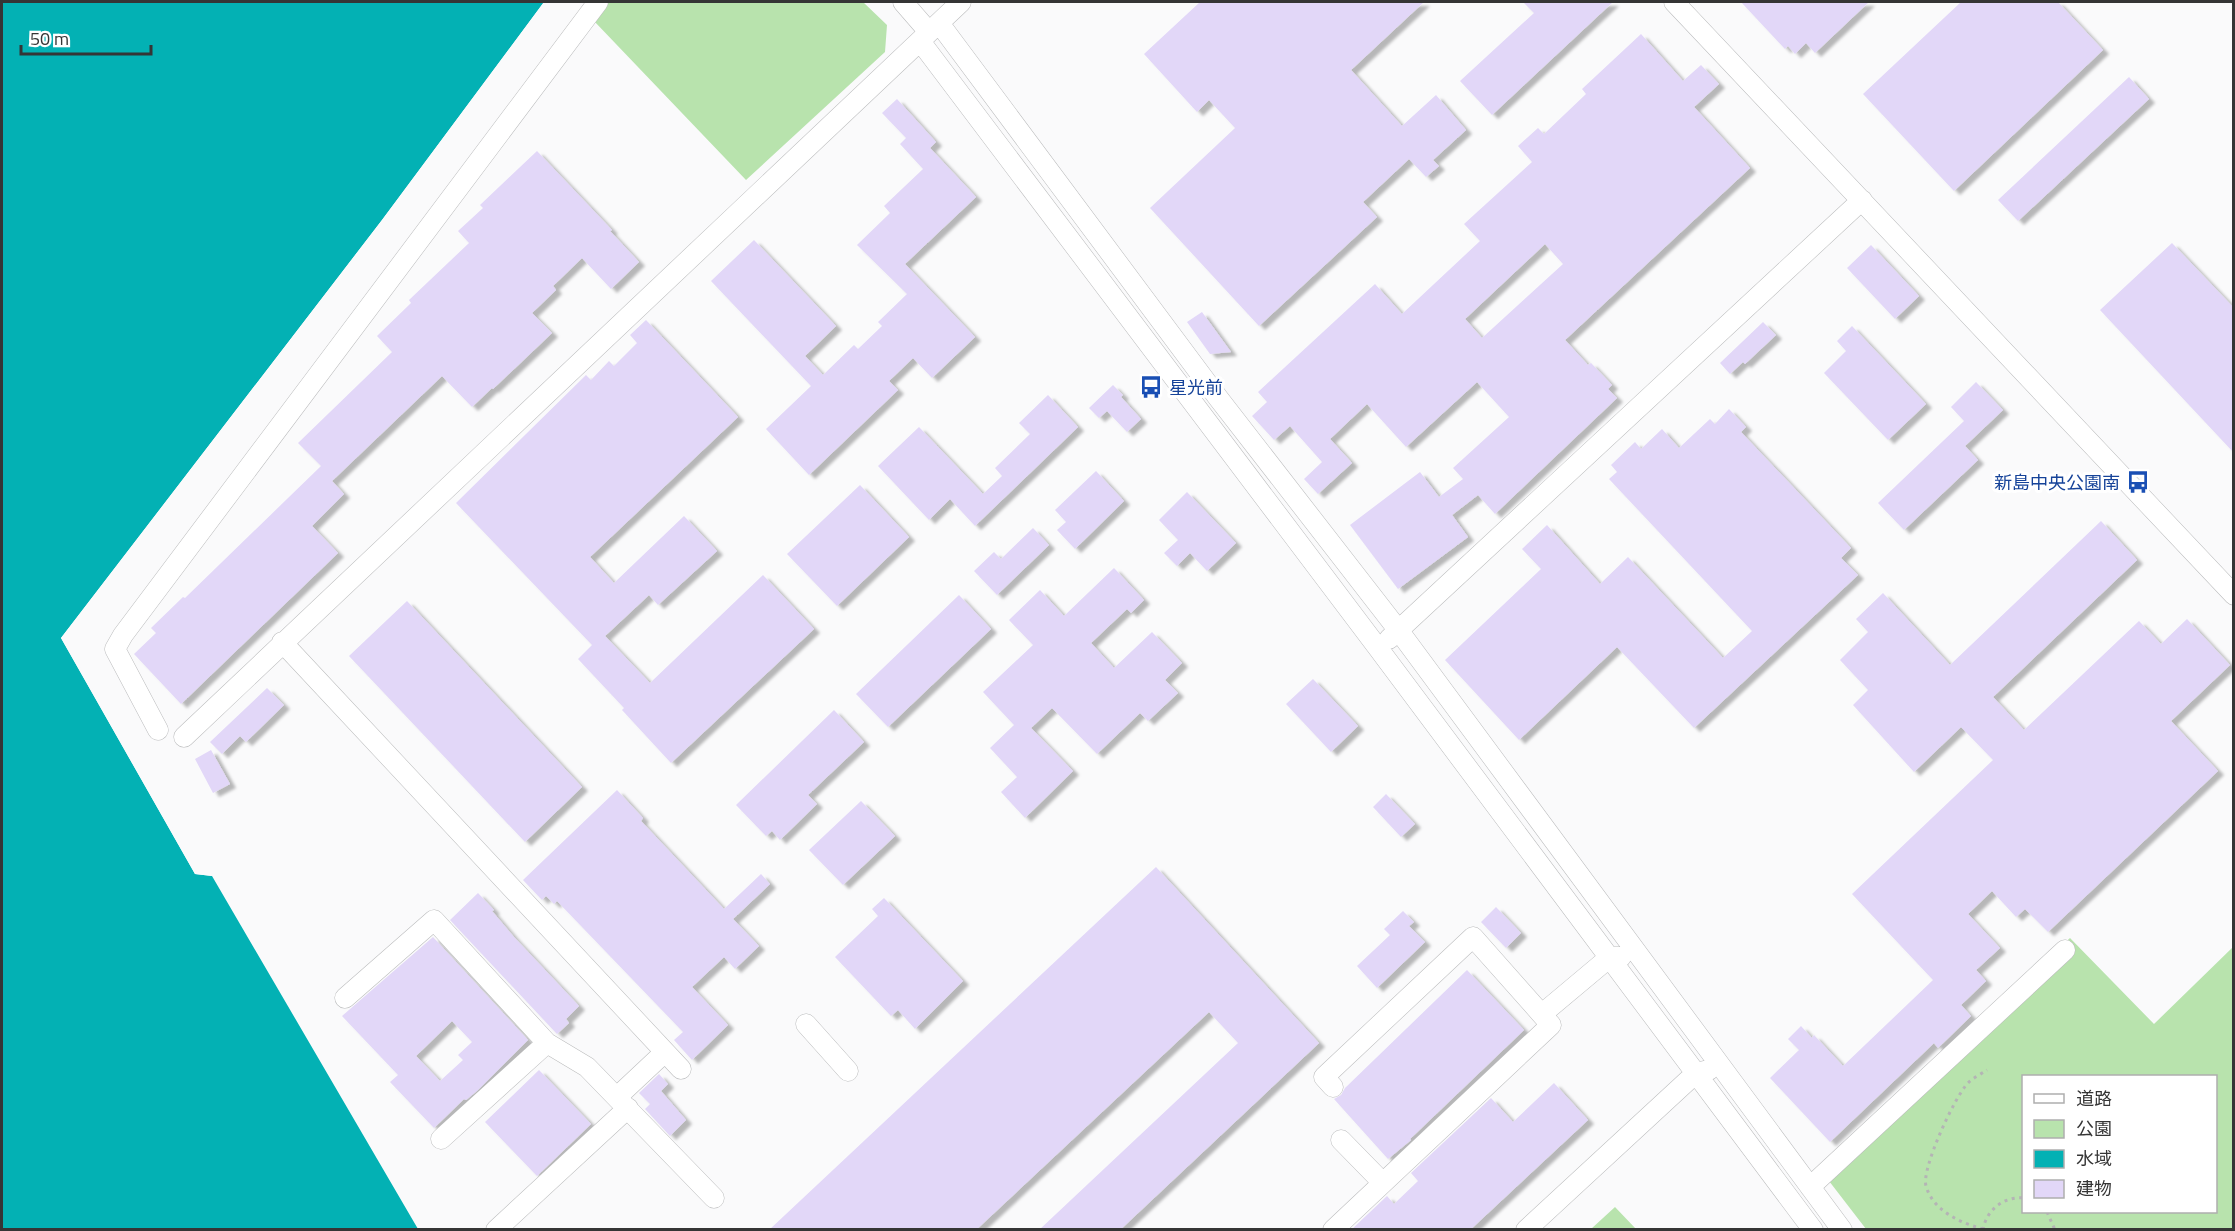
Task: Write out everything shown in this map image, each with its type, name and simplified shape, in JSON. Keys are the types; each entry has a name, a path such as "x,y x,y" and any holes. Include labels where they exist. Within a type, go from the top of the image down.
{"street":[{"path":"158,730 115,649 123,635 598,2"},
{"path":"903,2 1219,399 1399,631 1842,1230"},
{"path":"184,737 962,2"},
{"path":"1674,2 2234,595"},
{"path":"929,32 1378,648 1813,1230"},
{"path":"1378,648 1862,200"},
{"path":"282,642 681,1069"},
{"path":"1542,1014 1610,957 1615,934 1610,916"},
{"path":"345,998 434,920 547,1043 587,1067 714,1198"},
{"path":"1333,1087 1324,1077 1473,938 1551,1025 1333,1230"},
{"path":"1810,1187 2065,950"},
{"path":"1610,957 1628,957 1648,968"},
{"path":"806,1024 848,1071"},
{"path":"441,1139 547,1043"},
{"path":"496,1230 622,1102 665,1052"},
{"path":"1526,1230 1696,1073 1720,1066"},
{"path":"1341,1140 1383,1183"}],"path":[{"path":"1988,1070 1968,1083 1960,1095 1939,1135 1924,1175 1926,1186 1938,1206 1953,1218 1983,1229 1987,1216 1993,1208 2009,1199 2022,1198"},
{"path":"2047,1213 2055,1230"}],"green space":[{"path":"608,2 863,2 887,25 885,52 746,180 594,21"},
{"path":"2070,938 2154,1024 2233,947 2233,1229 1866,1229 1819,1168"},
{"path":"1615,1207 1636,1229 1591,1229"}],"water":[{"path":"2,2 544,2 382,220 61,638 195,874 212,876 418,1229 2,1230"}],"pier":[{"path":"544,2 547,2 384,221 64,638 197,871 213,873 212,876 195,874 61,638 382,220"}],"building":[{"path":"1200,2 1424,2 1351,70 1402,126 1436,95 1466,130 1433,160 1439,166 1426,177 1409,159 1363,202 1377,217 1259,326 1150,208 1235,128 1209,100 1197,112 1144,54"},
{"path":"1523,2 1613,2 1492,115 1460,81 1534,13"},
{"path":"1741,2 1869,2 1815,53 1806,43 1795,54 1788,46 1785,49"},
{"path":"1961,2 2058,2 2103,50 1954,191 1863,94"},
{"path":"1641,34 1683,81 1701,65 1719,84 1694,107 1750,168 1565,340 1588,365 1591,363 1612,385 1608,389 1617,398 1495,514 1478,495 1452,515 1468,537 1398,589 1350,525 1420,472 1439,497 1463,479 1453,468 1509,417 1477,382 1406,447 1367,404 1330,439 1352,463 1318,494 1304,479 1322,462 1290,426 1274,440 1252,416 1267,402 1258,392 1375,284 1402,314 1480,241 1464,224 1532,162 1518,146 1538,128 1544,134 1586,94 1582,89","holes":["1545,244 1563,264 1482,338 1465,319"]},
{"path":"2129,77 2149,99 2018,221 1998,200"},
{"path":"897,99 936,142 930,148 976,197 905,264 975,337 932,378 913,358 889,381 898,390 809,475 766,429 811,386 711,281 754,240 836,326 805,356 823,375 854,345 858,349 882,326 878,322 907,294 857,245 890,213 884,206 923,169 900,144 906,138 882,113"},
{"path":"537,151 639,262 611,289 582,258 553,286 556,290 532,313 552,333 493,389 472,407 442,376 332,481 344,494 312,526 338,553 181,704 134,654 156,633 151,628 321,466 298,443 392,352 377,336 411,303 409,300 469,243 458,231 483,208 480,205"},
{"path":"2172,243 2234,308 2234,453 2100,310"},
{"path":"1871,245 1919,296 1895,319 1847,268"},
{"path":"1202,312 1231,352 1210,354 1187,322"},
{"path":"646,320 738,417 590,557 614,583 684,516 717,551 658,605 649,595 605,636 650,683 763,575 814,629 671,763 578,659 592,645 456,503 586,375 591,380 609,361 614,366 637,343 630,335"},
{"path":"1763,322 1776,335 1745,364 1743,362 1730,374 1720,363"},
{"path":"1852,326 1926,404 1888,440 1824,373 1846,351 1837,341"},
{"path":"1976,382 2003,410 1965,446 1978,460 1904,530 1878,503 1964,421 1951,407"},
{"path":"1113,385 1141,419 1127,432 1107,411 1099,418 1089,408"},
{"path":"1048,395 1078,427 975,526 950,499 929,520 878,466 919,427 983,494 1002,476 995,468 1030,434 1019,423"},
{"path":"1729,409 1746,427 1741,432 1851,548 1841,558 1858,575 1694,728 1617,647 1519,740 1445,660 1541,569 1522,549 1547,525 1600,584 1628,557 1723,658 1752,631 1609,479 1617,472 1611,465 1635,442 1641,449 1662,429 1679,448 1710,419 1715,424"},
{"path":"1096,471 1124,501 1075,549 1057,530 1066,522 1055,510"},
{"path":"860,485 909,537 837,606 787,554"},
{"path":"1187,492 1236,543 1207,571 1190,553 1177,566 1164,553 1178,540 1159,520"},
{"path":"2101,521 2137,560 1993,697 2024,730 2139,621 2161,644 2187,619 2230,665 2171,721 2218,771 2048,932 2025,909 2016,917 1992,891 1968,914 2000,948 1976,970 1986,981 1961,1005 1971,1016 1938,1048 1934,1043 1830,1142 1770,1078 1799,1050 1788,1039 1801,1026 1812,1038 1814,1035 1843,1066 1933,980 1852,894 1993,760 1961,727 1914,772 1853,705 1868,690 1840,660 1868,632 1856,619 1883,593 1950,665"},
{"path":"1033,528 1049,545 997,595 974,571 994,552 1001,559"},
{"path":"1114,568 1144,600 1131,613 1127,609 1091,643 1114,668 1152,632 1182,663 1165,680 1178,693 1148,721 1140,713 1097,754 1052,708 1031,728 1073,771 1025,818 1001,792 1017,777 990,748 1014,725 983,692 1033,645 1009,620 1040,590 1064,616"},
{"path":"959,595 991,629 888,727 856,694"},
{"path":"407,601 582,787 525,842 349,656"},
{"path":"1313,679 1358,726 1331,752 1286,704"},
{"path":"267,688 284,705 246,742 240,736 222,754 210,742"},
{"path":"834,710 864,742 808,795 817,804 780,840 772,831 766,836 736,805"},
{"path":"211,750 230,784 213,793 195,759"},
{"path":"617,790 643,818 641,821 724,909 761,874 770,884 733,919 759,946 735,969 724,957 692,987 728,1025 692,1060 674,1040 683,1032 557,901 554,904 546,896 542,900 523,880"},
{"path":"1386,794 1415,824 1401,837 1373,807"},
{"path":"861,801 895,836 843,885 809,850"},
{"path":"1156,867 1319,1043 1120,1230 1039,1230 1238,1043 1209,1012 976,1230 769,1230"},
{"path":"478,893 514,937 579,1006 566,1019 569,1023 557,1034 450,920"},
{"path":"884,898 963,981 915,1029 898,1010 891,1016 835,957 878,916 872,909"},
{"path":"1496,907 1521,933 1506,948 1481,922"},
{"path":"1403,911 1414,922 1409,926 1425,942 1377,988 1357,966 1390,935 1384,929"},
{"path":"433,937 528,1040 478,1090 466,1100 464,1099 434,1128 390,1082 398,1075 342,1016","holes":["452,1021 472,1042 458,1055 463,1060 440,1081 416,1056"]},
{"path":"1467,970 1524,1030 1411,1140 1388,1159 1334,1099 1341,1095 1345,1088"},
{"path":"539,1070 591,1124 537,1176 485,1122"},
{"path":"659,1074 668,1084 661,1091 686,1120 670,1136 645,1109 650,1104 639,1093"},
{"path":"1554,1083 1588,1120 1470,1230 1351,1230 1387,1196 1394,1204 1418,1181 1411,1173 1491,1098 1513,1122"}],"place":[{"name":"星光前","path":"1151,387"},
{"name":"新島中央公園南","path":"2138,482"}]}
